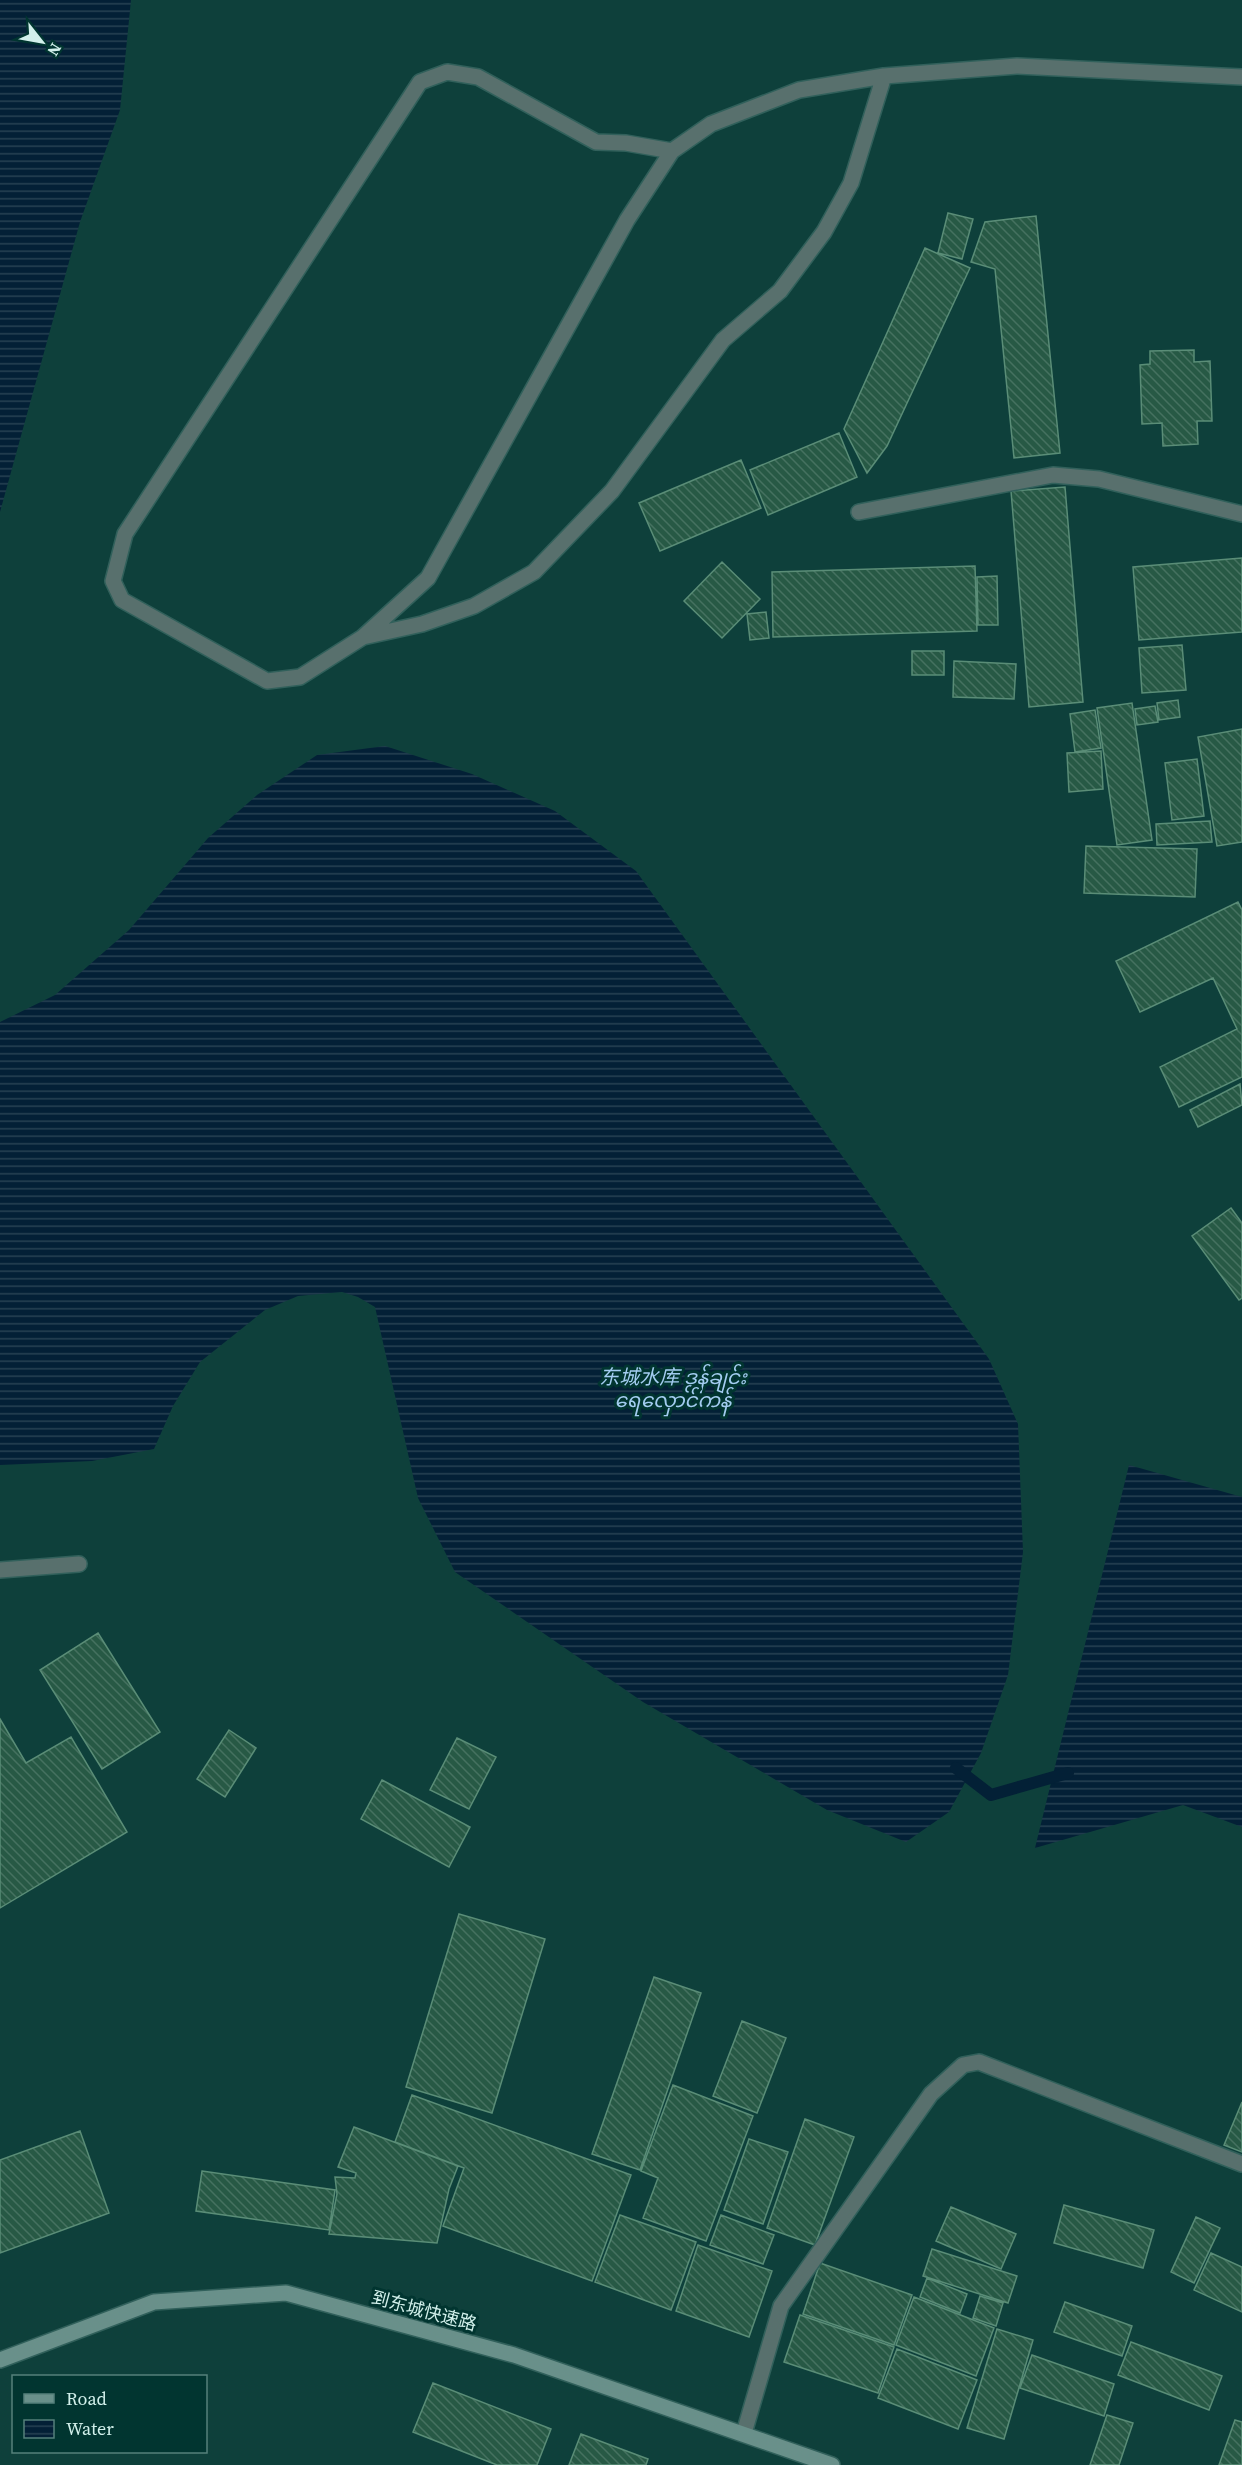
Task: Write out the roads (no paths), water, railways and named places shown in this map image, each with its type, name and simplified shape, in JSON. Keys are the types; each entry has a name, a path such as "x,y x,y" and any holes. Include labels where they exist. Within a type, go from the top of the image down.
{"main road":[{"name":"到东城快速路","path":"0,2360 154,2302 286,2293 514,2355 832,2465"}],"street":[{"path":"672,151 626,143 596,142 478,77 447,72 420,82 125,534 113,581 122,600 267,681 300,677 363,637 428,578 627,220 672,151 711,124 799,90 884,75 1017,66 1242,77"},
{"path":"363,637 422,624 474,606 534,572 612,490 716,349 780,291 824,232 851,183 884,75"},
{"path":"859,512 1053,475 1099,479 1242,514"},
{"path":"0,1570 79,1564"},
{"path":"744,2433 781,2306 931,2094 963,2065 979,2062 1242,2164"}],"water":[{"path":"0,0 131,0 120,110 80,222 0,512"},
{"name":"东城水库 ဒွန်ချင်း ရေလှောင်ကန်","path":"385,746 472,774 555,811 636,871 989,1359 1018,1424 1023,1552 1008,1675 981,1753 949,1812 906,1842 827,1810 643,1702 455,1572 418,1498 375,1307 358,1297 342,1292 298,1296 265,1310 200,1362 173,1406 154,1449 92,1461 0,1465 0,1022 55,995 129,930 208,838 257,795 317,755"},
{"path":"1129,1465 1242,1497 1242,1827 1183,1805 1035,1848"}],"waterway":[{"path":"956,1768 991,1795 1068,1773"}]}
